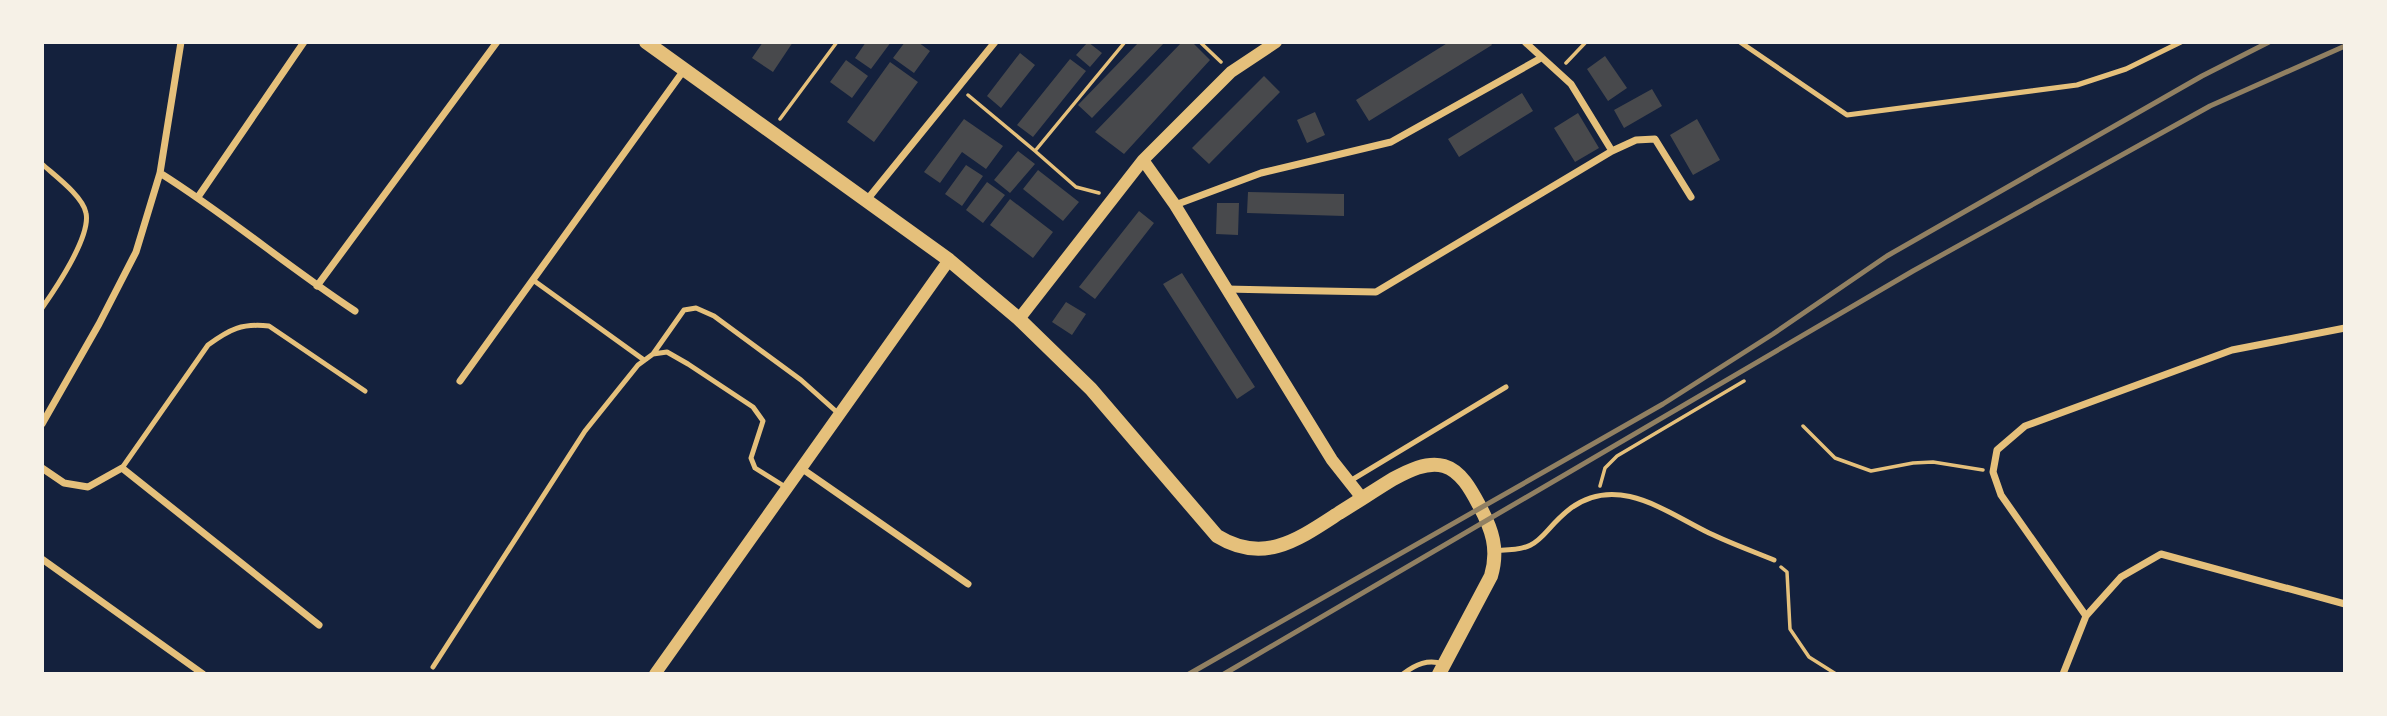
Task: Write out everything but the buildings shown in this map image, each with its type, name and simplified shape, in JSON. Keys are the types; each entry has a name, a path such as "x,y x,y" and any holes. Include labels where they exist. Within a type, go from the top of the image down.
{"main road":[{"path":"646,42 949,260 1020,319 1091,389 1217,536 1232,544 1250,549 1273,548 1300,538 1402,474 1431,464 1444,466 1455,472 1465,482 1494,536 1495,563 1491,576 1441,669"}],"street":[{"path":"42,424 136,252 160,173 181,42"},
{"path":"198,197 304,42"},
{"path":"317,286 497,42"},
{"path":"865,202 995,42"},
{"path":"1020,319 1143,160 1231,72 1276,42"},
{"path":"1525,42 1571,84 1612,151"},
{"path":"1175,205 1261,173 1391,142 1541,58"},
{"path":"460,381 684,70"},
{"path":"1226,289 1376,292 1612,151 1636,140 1655,139 1691,197"},
{"path":"1143,160 1175,205 1332,460 1362,498"},
{"path":"160,173 198,197 355,311"},
{"path":"655,674 949,260"},
{"path":"2086,616 2001,495 1993,472 1997,450 2025,425 2232,351 2345,328"},
{"path":"42,467 64,483 88,487 122,468 318,625"},
{"path":"801,468 968,584"},
{"path":"2063,674 2086,616 2121,577 2161,554 2345,604"},
{"path":"42,559 203,674"}],"lane":[{"path":"1740,42 1847,115 2077,85 2126,69 2180,42"},
{"path":"42,164 76,195 86,212 85,233 42,307"},
{"path":"533,280 644,360"},
{"path":"433,667 585,431 638,365 653,354 684,310 696,308 714,316 801,380 839,415"},
{"path":"122,468 208,345 227,331 250,324 269,326 365,391"},
{"path":"653,354 667,352 688,363 753,407 763,421 751,458 755,468 787,488"},
{"path":"1349,481 1506,387"},
{"path":"1495,550 1529,547 1543,538 1569,509 1599,495 1614,493 1630,495 1710,533 1774,559"},
{"path":"1403,674 1426,662 1441,669"}],"path":[{"path":"771,132 837,42"},
{"path":"1035,151 1125,42"},
{"path":"1200,42 1231,72"},
{"path":"1557,72 1586,42"},
{"path":"959,87 1076,187 1114,197"},
{"path":"1599,495 1605,468 1617,456 1744,381"},
{"path":"1803,426 1835,458 1871,471 1933,462 1993,472"},
{"path":"1774,559 1787,572 1790,629 1809,657 1836,674"}],"railway":[{"path":"1189,674 1663,404 1773,334 1887,256 2202,76 2269,42"},
{"path":"1224,674 1913,271 2210,106 2345,46"}]}
